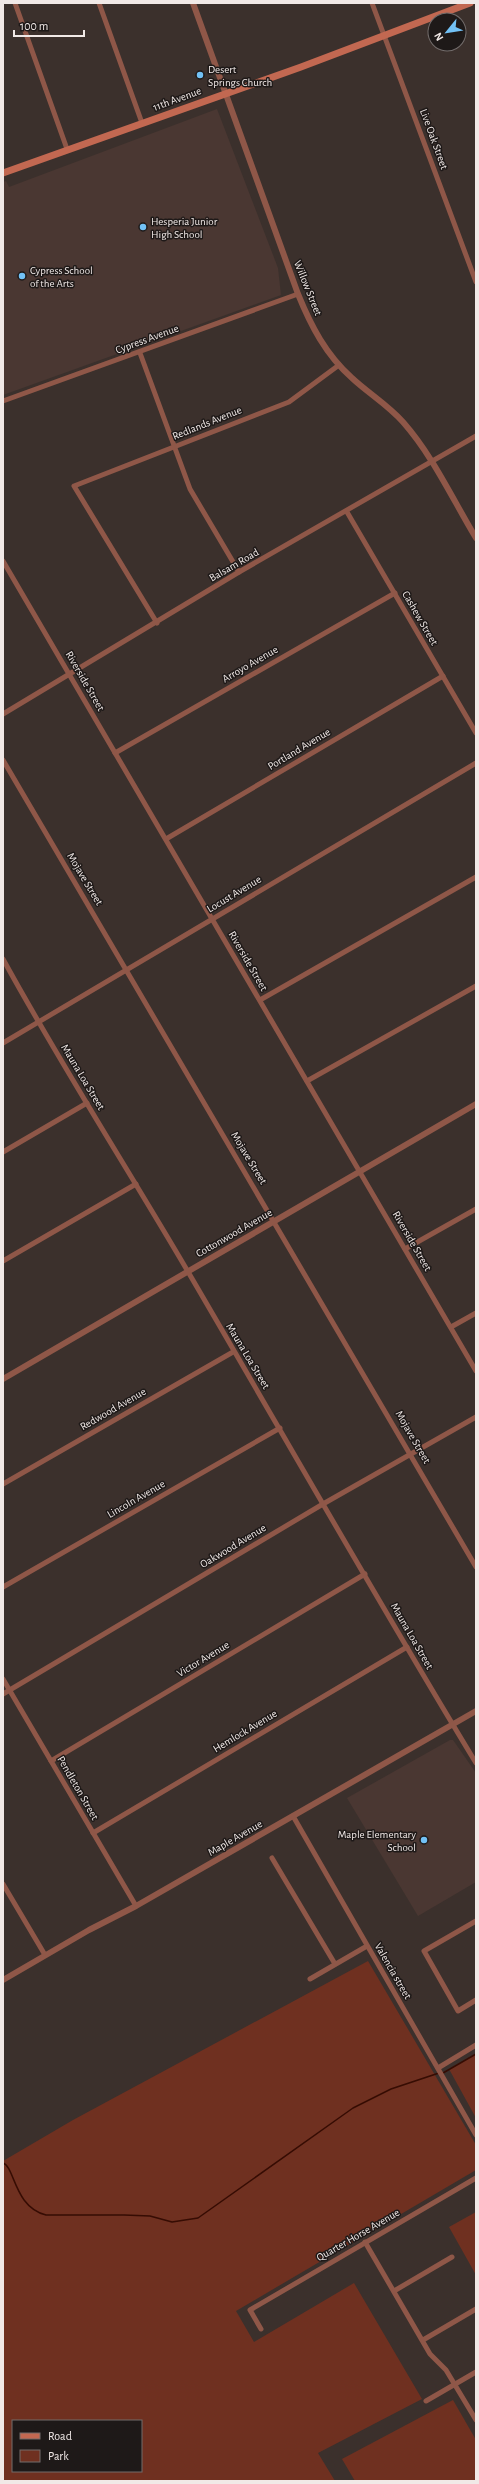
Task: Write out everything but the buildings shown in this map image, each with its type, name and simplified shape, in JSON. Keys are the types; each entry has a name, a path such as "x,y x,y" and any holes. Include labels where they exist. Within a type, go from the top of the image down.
{"main road":[{"name":"11th Avenue","path":"3,173 385,36 470,3"}],"street":[{"path":"15,3 67,149"},
{"path":"99,3 142,123"},
{"name":"Willow Street","path":"193,3 298,294 317,336 339,365 402,421 431,461 476,538"},
{"name":"Live Oak Street","path":"372,3 476,282"},
{"name":"Cypress Avenue","path":"3,401 140,353 298,294"},
{"path":"140,353 190,489 239,572"},
{"name":"Redlands Avenue","path":"157,623 74,486 289,402 339,365"},
{"name":"Balsam Road","path":"3,714 69,673 157,623 239,572 347,512 431,461 476,436"},
{"name":"Cashew Street","path":"347,512 476,733"},
{"name":"Riverside Street","path":"3,561 476,1371"},
{"name":"Arroyo Avenue","path":"115,753 395,594"},
{"name":"Portland Avenue","path":"166,839 443,676"},
{"name":"Mojave Street","path":"3,760 275,1220 476,1567"},
{"name":"Locust Avenue","path":"3,1044 126,969 476,763"},
{"path":"260,1000 476,877"},
{"name":"Mauna Loa Street","path":"3,959 38,1022 188,1271 233,1352 280,1428 323,1504 476,1763"},
{"path":"307,1081 476,986"},
{"path":"3,1152 87,1103"},
{"name":"Cottonwood Avenue","path":"3,1379 476,1104"},
{"path":"3,1261 136,1184"},
{"path":"405,1249 476,1209"},
{"path":"450,1327 476,1313"},
{"name":"Redwood Avenue","path":"3,1484 233,1352"},
{"name":"Oakwood Avenue","path":"3,1694 323,1504 476,1417"},
{"name":"Lincoln Avenue","path":"3,1587 280,1428"},
{"name":"Victor Avenue","path":"51,1762 365,1574"},
{"name":"Hemlock Avenue","path":"93,1832 407,1647"},
{"name":"Pendleton Street","path":"3,1679 136,1906"},
{"name":"Maple Avenue","path":"3,1980 45,1954 136,1906 476,1711"},
{"name":"Valencia street","path":"293,1816 476,2135"},
{"path":"272,1858 335,1964"},
{"path":"3,1884 45,1954"},
{"path":"476,1921 424,1952 458,2011 476,2000"},
{"path":"310,1979 367,1946"},
{"path":"438,2068 476,2045"},
{"name":"Quarter Horse Avenue","path":"262,2329 250,2310 476,2178"},
{"path":"365,2242 430,2354 446,2370 456,2384 476,2420"},
{"path":"394,2291 452,2257"},
{"path":"423,2340 476,2309"},
{"path":"426,2401 476,2372"}],"shaded area":[{"name":"Hesperia Junior High School","path":"217,109 278,268 281,295 3,395 3,182 6,181 9,187"},
{"name":"Maple Elementary School","path":"450,1740 453,1740 476,1773 476,1882 418,1916 347,1798"}],"green space":[{"path":"368,1961 476,2145 476,2170 236,2311 254,2342 354,2283 422,2399 318,2453 335,2481 3,2481 3,2161 73,2120"},
{"path":"476,2054 476,2118 449,2069"},
{"path":"476,2212 476,2275 449,2227"},
{"path":"453,2400 476,2440 476,2481 355,2481 342,2459"}],"waterway":[{"path":"443,2073 476,2054"},
{"path":"3,2163 7,2166 21,2196 27,2204 35,2211 46,2215 150,2216 172,2222 198,2218 353,2108 391,2089 439,2073"}],"place":[{"name":"Desert Springs Church","path":"200,75"},
{"name":"Hesperia Junior High School","path":"143,227"},
{"name":"Cypress School of the Arts","path":"22,276"},
{"name":"Maple Elementary School","path":"424,1840"}]}
